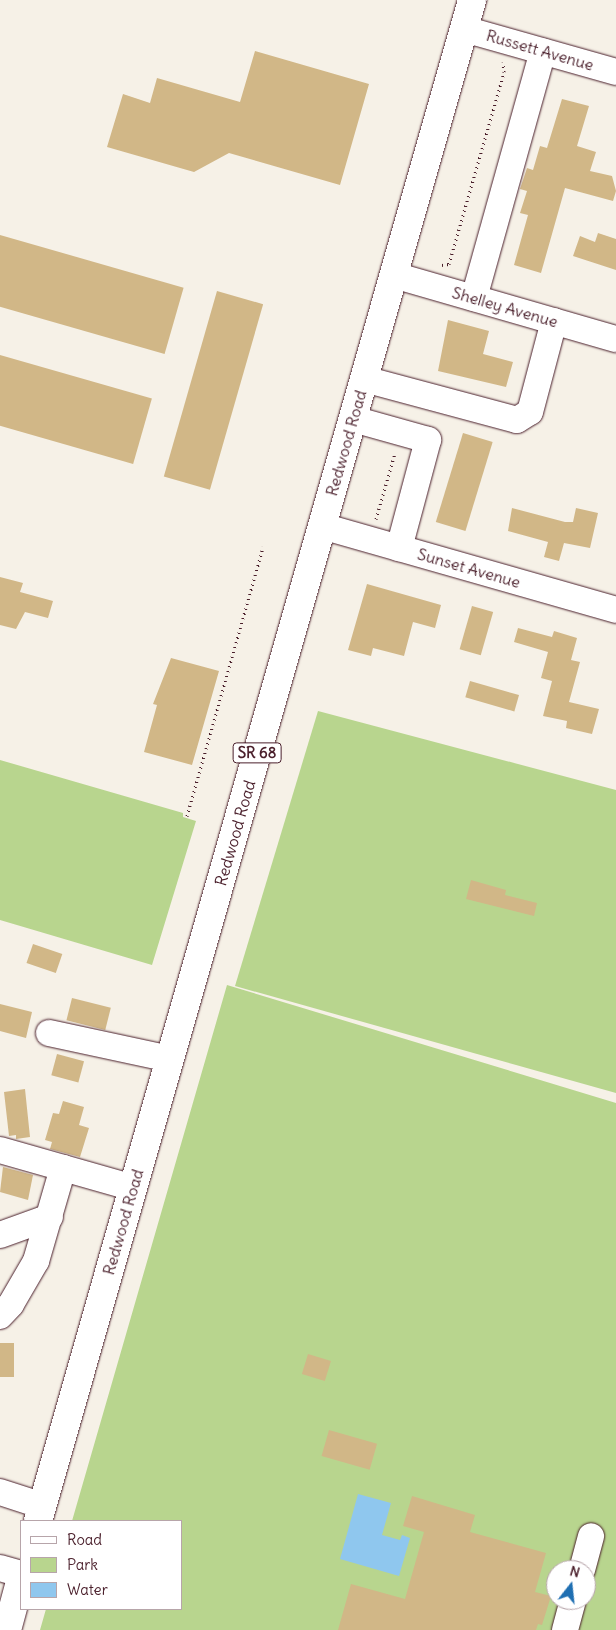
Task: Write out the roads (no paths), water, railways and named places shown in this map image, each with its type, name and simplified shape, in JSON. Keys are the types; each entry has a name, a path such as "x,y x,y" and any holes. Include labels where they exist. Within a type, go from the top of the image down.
{"main road":[{"name":"Redwood Road","path":"40,1513 472,0"},
{"path":"6,1630 20,1581"}],"street":[{"name":"Russett Avenue","path":"464,29 616,72"},
{"path":"474,298 543,51"},
{"name":"Shelley Avenue","path":"394,275 616,339"},
{"path":"364,379 517,420 530,412 554,322"},
{"path":"353,419 428,440 398,548"},
{"name":"Sunset Avenue","path":"322,526 616,610"},
{"path":"49,1033 170,1059"},
{"path":"0,1150 133,1188"},
{"path":"0,1316 20,1290 36,1260 63,1168"},
{"path":"0,1235 50,1216"},
{"path":"0,1492 40,1513"},
{"path":"585,1560 591,1536"},
{"path":"0,1568 20,1574"},
{"path":"565,1630 570,1610"}],"water":[{"path":"358,1494 391,1503 382,1535 400,1540 402,1535 410,1538 399,1576 340,1559"}]}
